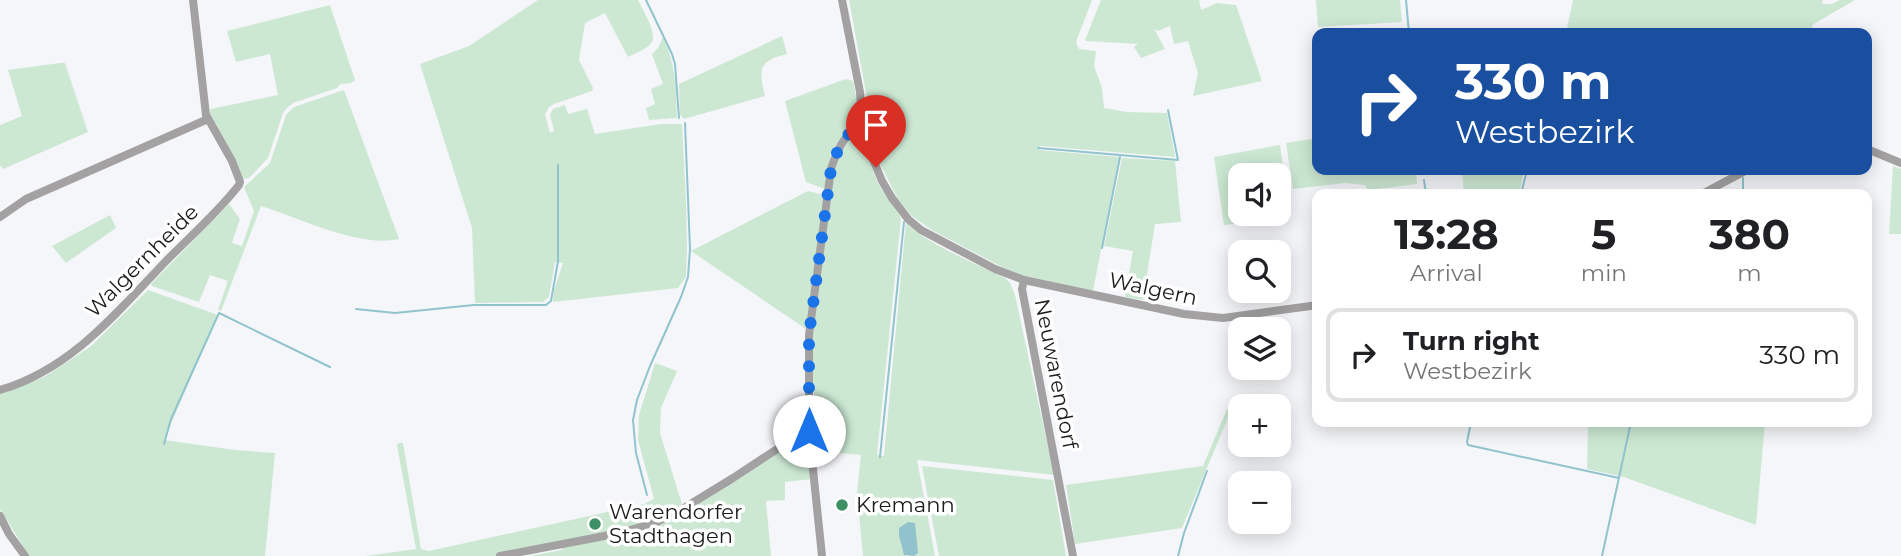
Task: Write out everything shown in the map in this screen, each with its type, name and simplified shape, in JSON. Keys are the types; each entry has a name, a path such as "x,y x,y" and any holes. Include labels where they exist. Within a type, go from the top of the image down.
{"street":[{"name":"Walgernheide","path":"0,390 42,373 75,352 159,270 240,185 232,161 208,119 205,107 194,0"},
{"name":"Neuwarendorf","path":"842,0 860,92 862,124 882,181 899,209 915,225 948,245 995,269 1024,280 1022,289 1073,556"},
{"path":"0,217 26,199 208,119"},
{"path":"822,556 809,431 809,335 831,169 843,141 851,130 862,124"},
{"path":"1872,151 1901,163"},
{"path":"1711,189 1738,175"},
{"name":"Walgern","path":"1024,280 1200,317 1223,318 1312,306"},
{"path":"500,556 620,533 657,522 809,431"},
{"path":"0,516 25,556"}],"green space":[{"path":"538,0 638,0 646,15 653,33 652,42 628,57 605,13 585,23 579,60 592,91 554,104 545,114 550,133 554,131 550,115 553,109 565,105 568,114 587,109 595,134 661,124 682,124 687,249 686,277 678,288 553,302 563,263 555,262 549,297 543,302 475,303 472,228 420,64 469,46"},
{"path":"849,0 1092,0 1076,42 1079,49 1096,51 1094,66 1102,88 1104,108 1127,112 1167,113 1175,157 1040,146 1039,150 1119,157 1093,291 1021,275 930,229 912,216 898,199 873,150 870,137 882,135 880,120 871,120"},
{"path":"1101,0 1199,0 1201,10 1217,3 1236,5 1262,81 1193,96 1198,73 1188,41 1174,44 1170,26 1158,31 1154,29 1165,49 1141,58 1134,47 1138,44 1085,40"},
{"path":"1316,0 1400,0 1402,22 1318,27"},
{"path":"1573,0 1823,0 1822,4 1832,4 1840,0 1855,0 1812,25 1812,28 1567,28"},
{"path":"330,5 355,80 293,103 287,108 268,158 249,178 242,179 209,114 211,109 278,95 270,54 236,62 227,31"},
{"path":"782,36 787,54 770,60 762,68 765,96 684,119 680,115 679,84"},
{"path":"663,37 673,67 677,118 649,120 646,108 655,104 651,89 663,84 652,54"},
{"path":"65,63 88,132 3,169 0,165 0,125 22,116 8,70"},
{"path":"846,79 853,81 858,114 831,152 825,189 806,182 785,101"},
{"path":"344,90 399,239 383,241 348,236 261,206 221,311 218,310 228,281 210,275 199,302 152,286 229,204 240,219 232,243 242,246 254,211 244,187 270,163 286,115 294,107"},
{"path":"851,137 860,137 878,184 901,218 877,455 884,456 906,222 938,246 1005,278 1010,283 1015,295 1054,475 917,460 935,556 914,556 918,553 899,536 906,556 863,556 857,493 861,455 815,451 813,335 834,172 839,156"},
{"path":"1312,139 1312,175 1416,175 1417,184 1367,189 1365,185 1345,183 1293,189 1286,143"},
{"path":"1280,145 1282,163 1228,163 1228,225 1224,225 1214,157"},
{"path":"1122,158 1175,161 1181,222 1155,224 1143,300 1125,297 1133,251 1104,246"},
{"path":"1893,166 1901,169 1901,234 1889,234"},
{"path":"1462,175 1523,175 1520,189 1464,189"},
{"path":"808,191 824,195 806,329 691,251"},
{"path":"110,215 116,228 66,263 52,246"},
{"path":"148,290 218,315 164,440 275,453 265,556 29,556 0,509 0,394 44,377 90,347"},
{"path":"655,363 677,371 661,408 660,433 682,504 657,518 627,528 622,540 670,521 801,438 807,441 812,479 785,482 785,500 766,501 771,556 529,556 562,550 562,547 504,556 366,556 416,549 397,445 399,443 403,443 421,549 429,551 644,504 654,499 638,440 639,415"},
{"path":"1227,409 1228,418 1182,528 1075,544 1066,485 1203,466"},
{"path":"1588,427 1765,427 1756,525 1624,477 1587,469"},
{"path":"922,466 1053,480 1066,556 939,556"}],"water":[{"path":"908,522 915,523 918,553 914,556 904,555 899,536 899,528"}],"waterway":[{"path":"646,0 675,64 679,118"},
{"path":"1406,0 1409,28"},
{"path":"1038,148 1178,160 1168,110"},
{"path":"647,495 636,453 633,420 637,400 650,366 688,277 690,249 685,123"},
{"path":"1102,248 1120,157"},
{"path":"356,309 395,313 474,305 546,305 551,301 558,261 558,165"},
{"path":"1522,189 1526,175"},
{"path":"1743,178 1743,189"},
{"path":"1424,180 1425,189"},
{"path":"880,457 904,222"},
{"path":"164,444 171,419 219,313 330,367"},
{"path":"1470,427 1468,445 1619,478"},
{"path":"1602,556 1630,427"},
{"path":"1178,556 1207,471"}],"place":[{"name":"Kremann","path":"842,505"},
{"name":"Warendorfer Stadthagen","path":"595,524"}],"route":[{"path":"809,431 809,335 831,169 843,141 851,130 862,124 876,167"}]}
